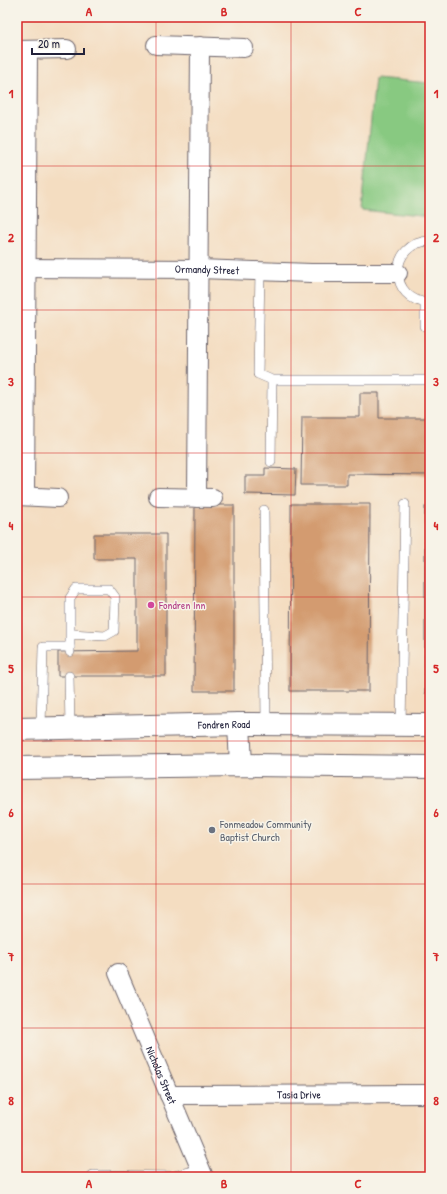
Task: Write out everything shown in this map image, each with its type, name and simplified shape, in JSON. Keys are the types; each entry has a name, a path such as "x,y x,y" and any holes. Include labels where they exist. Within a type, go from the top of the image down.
{"main road":[{"name":"Fondren Road","path":"17,729 239,724 430,725"},
{"path":"239,724 241,766"},
{"path":"17,768 241,766 430,767"}],"street":[{"path":"156,46 244,48"},
{"path":"158,497 205,498 199,269 200,46"},
{"path":"58,498 21,496 22,50 67,49"},
{"name":"Ormandy Street","path":"22,268 199,269 260,272 398,273"},
{"name":"Nicholas Street","path":"118,973 202,1173"},
{"name":"Tasia Drive","path":"169,1095 430,1094"}],"lane":[{"path":"425,326 427,303 412,299 404,292 399,282 398,273 399,263 410,247 419,243 430,241"},
{"path":"260,272 258,374 272,380 430,380"},
{"path":"271,462 272,380"},
{"path":"401,725 405,504"},
{"path":"264,510 266,724"},
{"path":"41,728 43,647 70,649 70,634 70,598 76,589 109,589 115,597 114,631 105,636 70,634"},
{"path":"69,676 70,727"},
{"path":"90,1177 93,1175 174,1176 202,1173"}],"green space":[{"path":"375,78 430,83 430,217 362,210"}],"building":[{"path":"360,393 379,393 379,418 430,418 430,475 347,474 347,485 301,485 302,417 360,417"},
{"path":"265,468 296,469 295,495 245,494 245,476 265,476"},
{"path":"291,504 370,504 369,691 290,691"},
{"path":"195,505 234,505 234,691 194,691"},
{"path":"425,507 430,507 430,693 425,693"},
{"name":"Fondren Inn","path":"94,534 166,534 166,676 58,676 58,652 137,651 137,559 94,559"}],"place":[{"name":"Fondren Inn","path":"151,605"},
{"name":"Fonmeadow Community Baptist Church","path":"212,830"}]}
